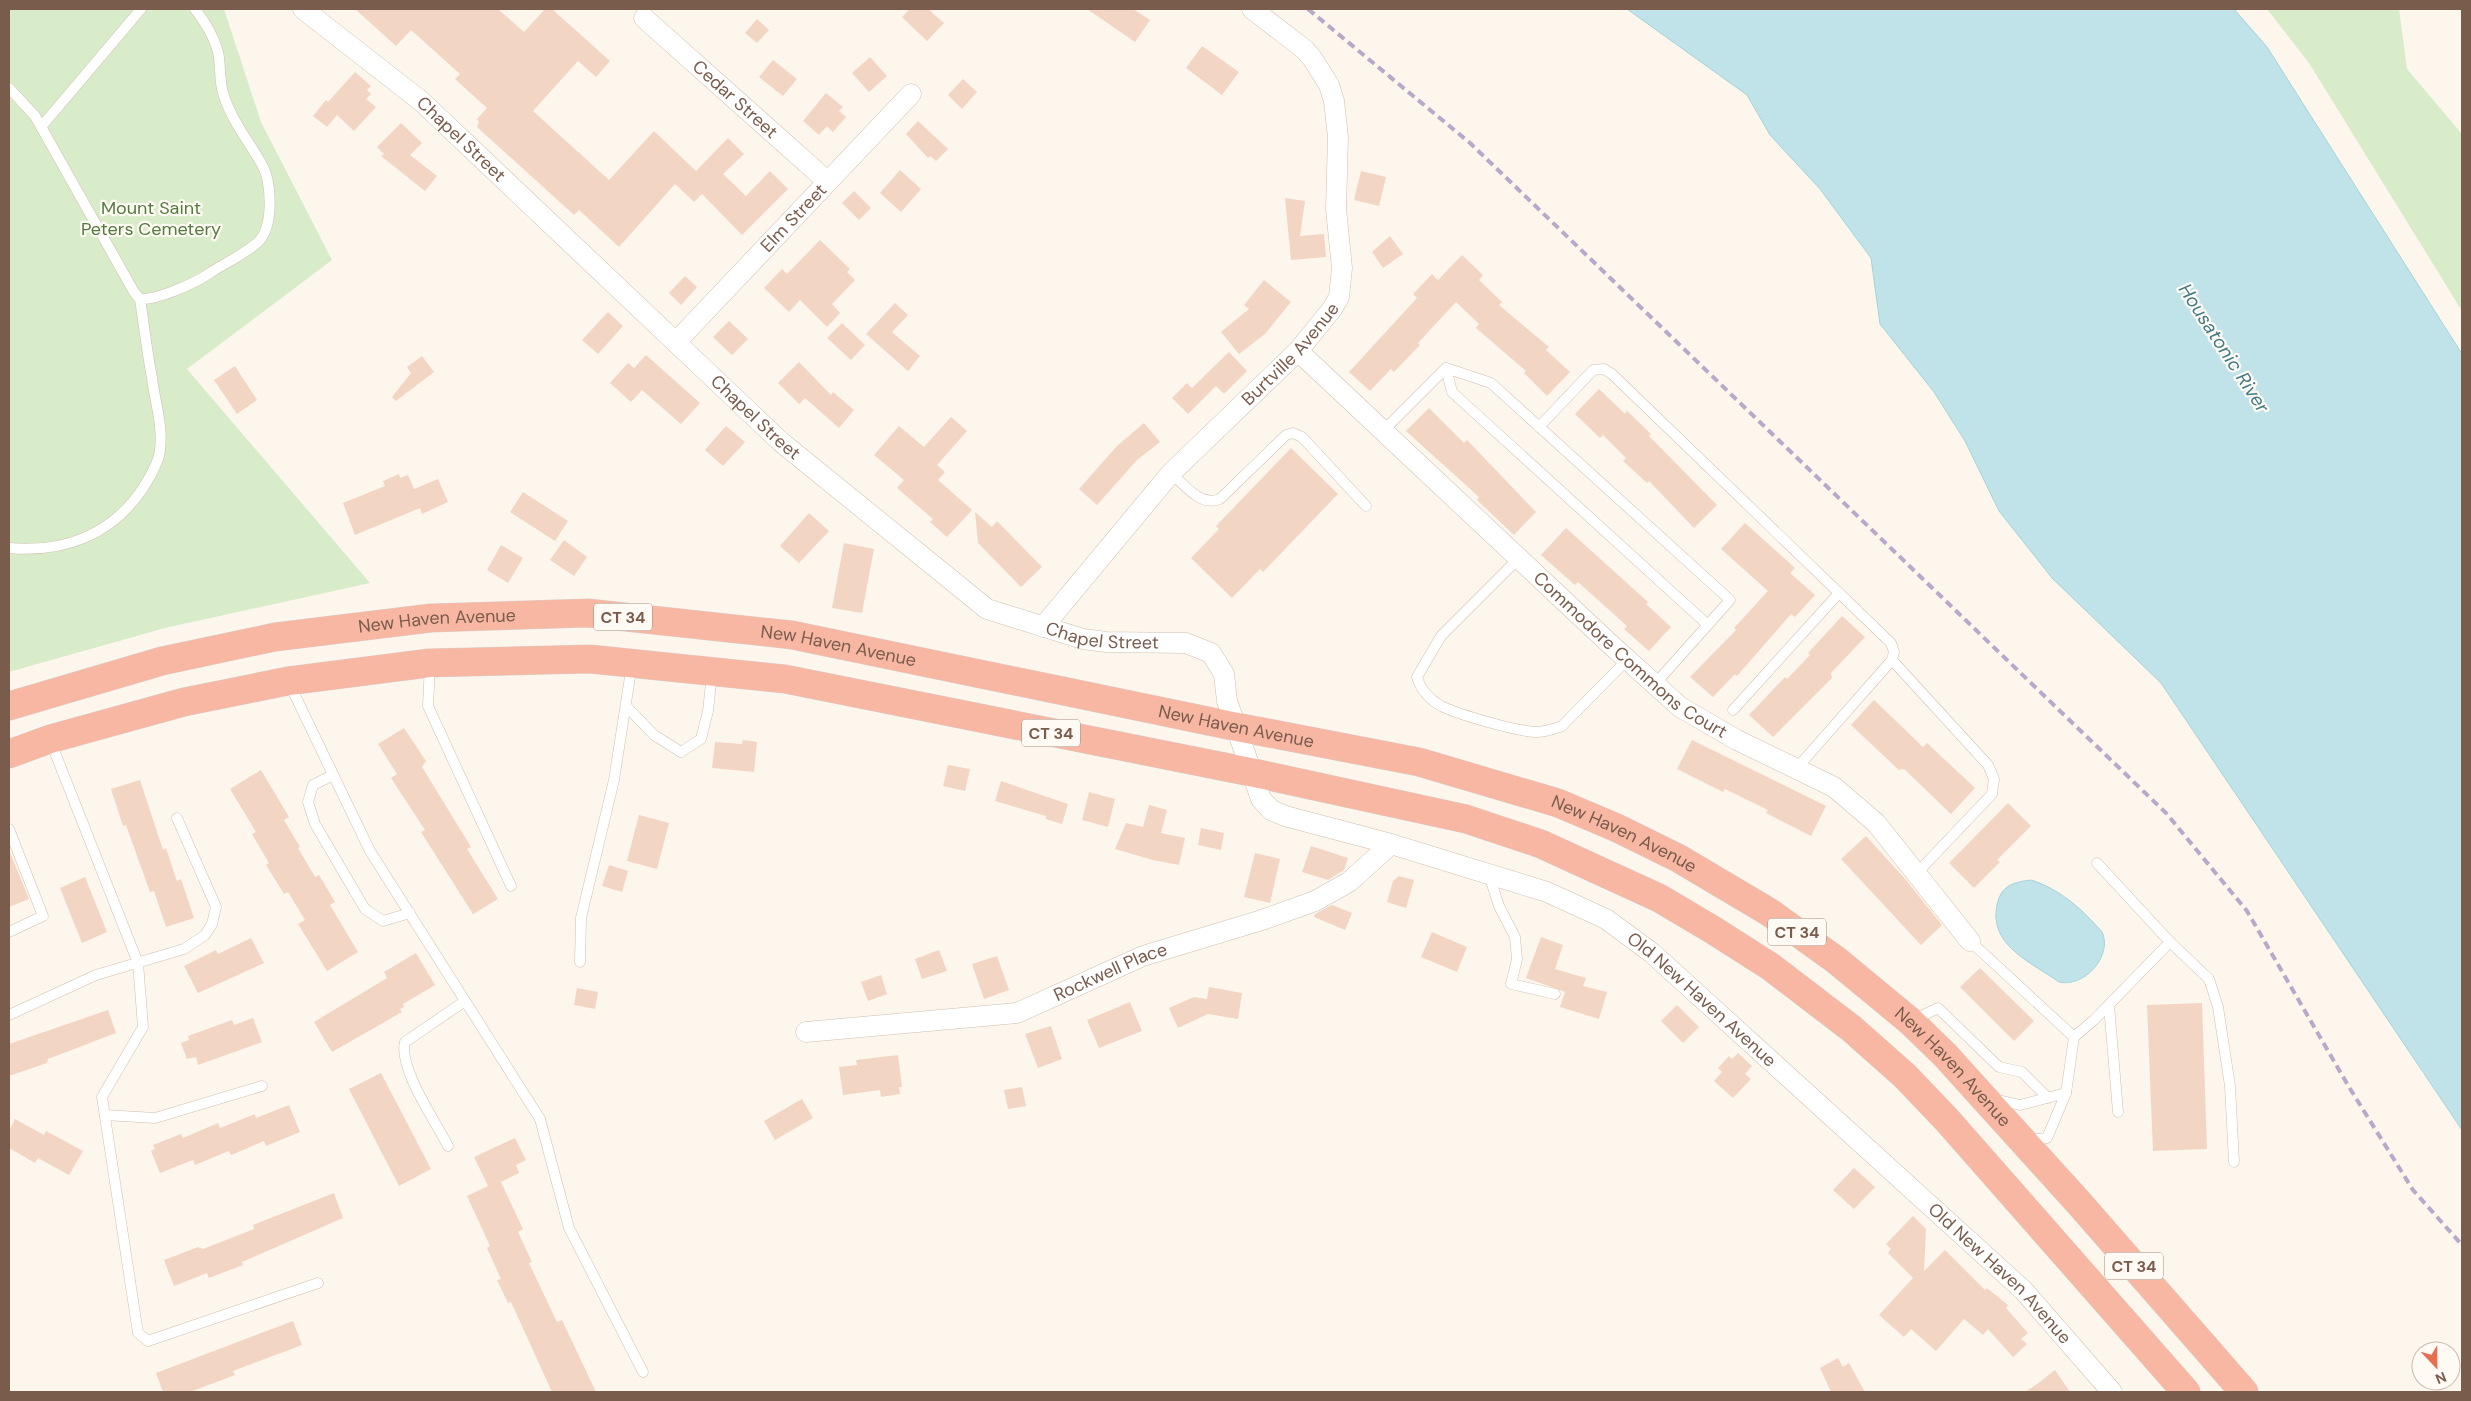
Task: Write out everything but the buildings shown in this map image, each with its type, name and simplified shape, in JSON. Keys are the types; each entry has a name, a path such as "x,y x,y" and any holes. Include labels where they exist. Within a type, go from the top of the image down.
{"highway":[{"name":"New Haven Avenue","path":"9,706 162,661 275,637 431,618 588,614 792,635 1237,727 1419,762 1558,803 1617,828 1678,858 1769,912 1836,960 1910,1022 2022,1140 2244,1392"},
{"name":"CT 34","path":"9,754 50,739 184,702 288,681 430,663 590,659 785,679 1250,772 1466,819 1541,844 1659,898 1714,930 1771,967 1852,1029 1905,1076 1988,1166 2186,1392"},
{"path":"1988,1166 2022,1140"}],"street":[{"name":"Chapel Street","path":"303,9 421,101 781,442 987,609 1083,639 1106,642 1169,641 1199,647 1211,653 1224,674 1227,701 1237,727"},
{"name":"Burtville Avenue","path":"1043,627 1171,473 1298,351 1332,310 1342,284 1336,209 1337,118 1328,85 1312,58 1304,49 1252,9"},
{"name":"Cedar Street","path":"644,18 827,181"},
{"name":"Elm Street","path":"676,342 911,94"},
{"name":"Commodore Commons Court","path":"1298,351 1680,707 1737,740 1834,787 1876,823 1970,941"},
{"name":"Old New Haven Avenue","path":"1237,727 1250,772 1261,798 1271,810 1285,816 1391,844 1547,892 1606,919 1652,953 2023,1290 2103,1390"},
{"name":"Rockwell Place","path":"806,1032 1017,1013 1143,956 1262,920 1315,901 1349,882 1391,844"}],"lane":[{"path":"41,127 141,9"},
{"path":"140,299 172,291 205,277 259,241 269,222 268,187 262,164 240,132 233,117 223,93 218,52 208,26 195,9"},
{"path":"9,88 35,116 134,292 140,299 160,419 160,451 150,476 134,502 114,521 81,541 56,548 9,548"},
{"path":"1382,431 1446,368"},
{"path":"1446,368 1491,383 1730,600 1655,684"},
{"path":"1446,368 1452,392 1708,626"},
{"path":"1539,427 1593,370 1604,369 1612,374 1891,643 1894,652 1892,660 1796,769"},
{"path":"1171,473 1200,498 1215,501 1220,499 1286,435 1294,433 1302,437 1366,506"},
{"path":"1519,558 1441,636 1417,677 1420,688 1440,706 1507,728 1536,732 1562,726 1628,660"},
{"path":"1733,710 1839,593"},
{"path":"1892,660 1988,765 1994,779 1992,794 1917,873"},
{"path":"430,663 428,706 511,886"},
{"path":"580,962 581,918 602,836 632,663"},
{"path":"626,706 654,735 681,752 701,739 708,711 712,672"},
{"path":"288,681 370,851 540,1118 568,1228 643,1372"},
{"path":"50,739 138,963 143,1028 102,1096 138,1333 143,1339 148,1341 318,1283"},
{"path":"334,775 313,785 308,802 315,824 365,909 383,921 410,913"},
{"path":"9,1015 96,975 184,949 205,935 212,924 216,907 177,818"},
{"path":"9,830 43,916 9,932"},
{"path":"2097,863 2170,942 2209,979 2218,1007 2230,1086 2234,1162"},
{"path":"1488,874 1499,906 1515,937 1517,959 1511,984 1555,994"},
{"path":"1970,941 2074,1036"},
{"path":"2022,1140 2047,1138 2066,1093 2074,1036 2109,1005 2170,942"},
{"path":"448,1146 408,1070 404,1048 405,1042 465,1001"},
{"path":"2109,1005 2118,1112"},
{"path":"1910,1022 1938,1008 1999,1066 2022,1072 2048,1098"},
{"path":"1970,1084 1993,1098 2009,1104 2032,1103 2066,1093"},
{"path":"105,1115 156,1118 262,1086"}],"green space":[{"name":"Mount Saint Peters Cemetery","path":"9,9 224,9 261,122 332,260 187,369 370,583 165,628 9,672"},
{"path":"2267,9 2399,9 2407,69 2462,134 2462,311 2309,63"}],"water":[{"name":"Housatonic River","path":"1627,9 2234,9 2267,47 2462,354 2462,1130 2161,683 2052,578 1999,511 1965,441 1934,392 1880,324 1871,258 1820,189 1770,135 1747,95"},
{"path":"2031,880 2052,889 2070,901 2102,932 2104,950 2100,960 2087,975 2078,980 2069,983 2059,982 2013,950 2004,940 1998,929 1996,916 2000,895 2007,887 2015,883"}],"railway":[{"path":"1308,9 1470,143 2166,813 2247,911 2349,1087 2413,1190 2462,1245"}]}
